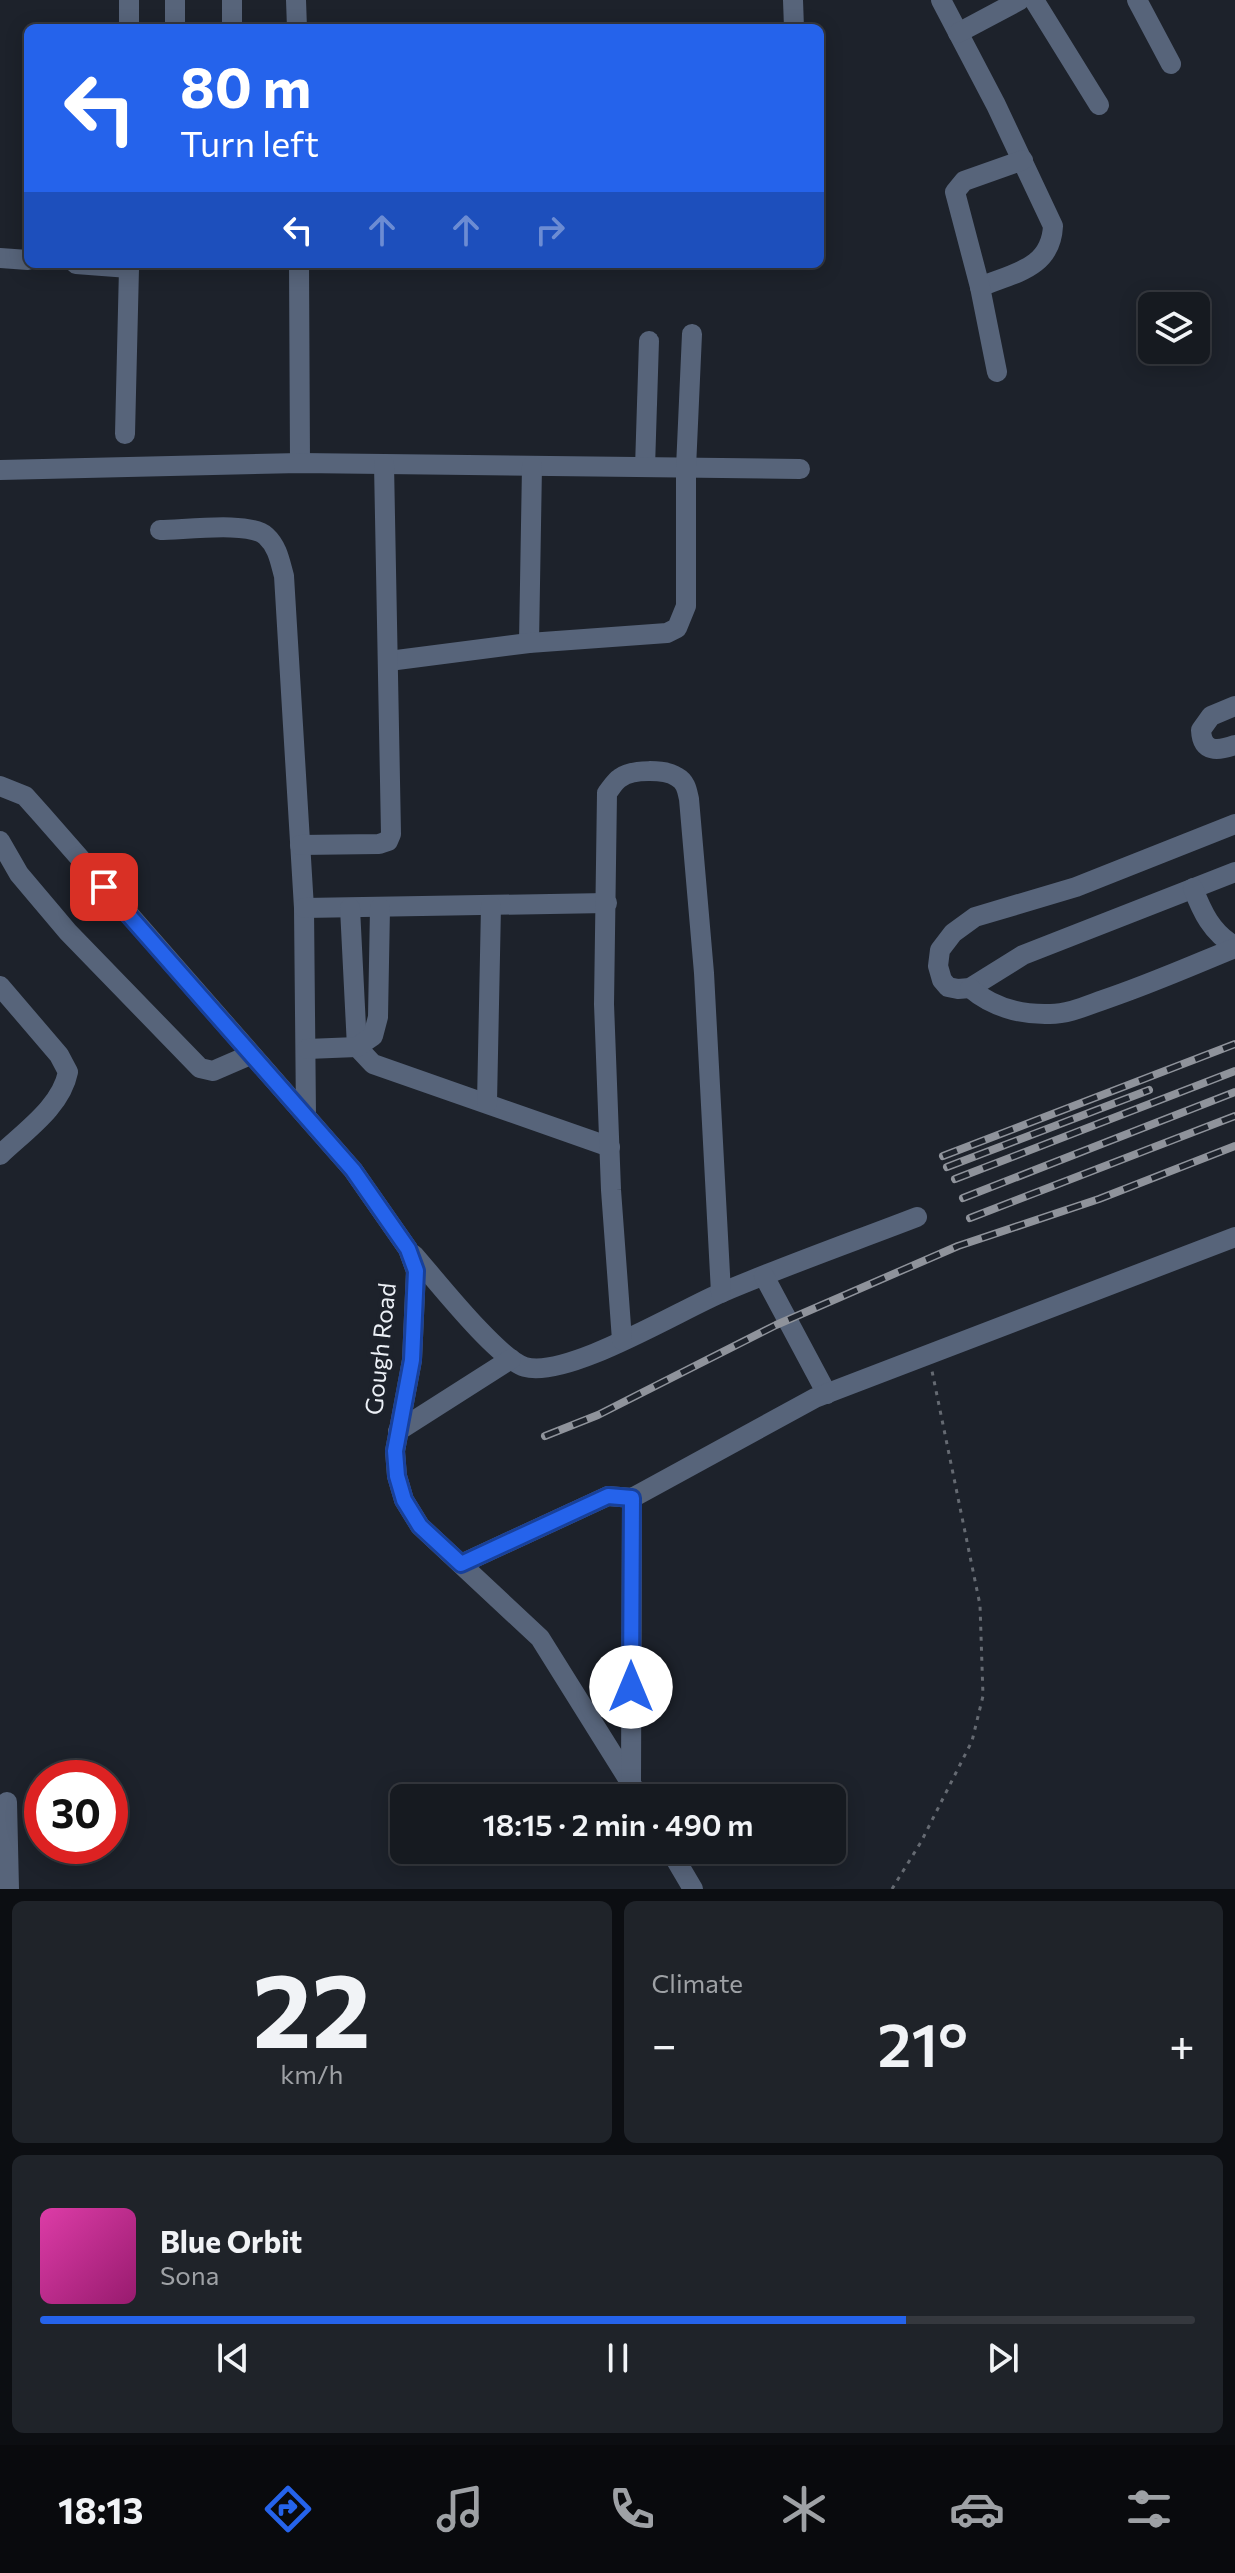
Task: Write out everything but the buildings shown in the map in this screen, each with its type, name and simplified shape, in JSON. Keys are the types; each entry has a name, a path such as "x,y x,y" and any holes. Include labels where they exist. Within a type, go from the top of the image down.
{"street":[{"path":"129,0 129,24"},
{"path":"175,0 175,24"},
{"path":"232,0 232,24"},
{"path":"296,0 297,24"},
{"path":"793,0 794,24"},
{"path":"941,0 1023,160 1053,226 1052,242 1045,256 1031,266 980,287"},
{"path":"958,33 1020,0"},
{"path":"1034,0 1099,105"},
{"path":"1137,0 1171,64"},
{"path":"997,372 980,287 955,192 964,181 1023,160"},
{"path":"0,258 24,260"},
{"path":"125,434 129,268"},
{"path":"299,268 300,463"},
{"path":"389,661 529,643 667,633 677,628 686,606 686,468 692,334"},
{"path":"645,467 649,341"},
{"path":"0,470 300,463 800,469"},
{"path":"300,845 379,844 388,841 392,823 384,464"},
{"path":"529,643 532,466"},
{"path":"160,530 250,529 265,535 276,549 284,576 304,908 306,1116"},
{"path":"1235,706 1211,716 1201,730 1201,738 1207,748 1217,750 1235,745"},
{"path":"622,1340 604,1004 607,793 620,777 631,773 655,772 679,777 689,799 704,973 721,1293"},
{"name":"Gough Road","path":"0,786 25,796 353,1170 408,1249 416,1271 412,1360 395,1451 397,1476 404,1500 420,1526 540,1638 631,1784"},
{"path":"1235,824 1076,887 1026,904 984,913 944,943 937,957 942,980 948,987 970,988 1023,955 1235,872"},
{"path":"0,841 19,874 68,932 200,1068 213,1071 250,1055"},
{"path":"970,988 990,1002 1008,1009 1052,1014 1143,987 1235,947 1217,933 1193,888"},
{"path":"304,908 607,903"},
{"path":"487,1103 491,906"},
{"path":"350,908 357,1047 373,1064 610,1147"},
{"path":"307,1049 357,1047 373,1036 377,1026 380,908"},
{"path":"0,986 59,1055 68,1072 65,1090 0,1155"},
{"path":"408,1249 482,1333 511,1359 523,1366 539,1369 560,1365 622,1340 721,1293 917,1217"},
{"path":"461,1564 608,1496 632,1498 827,1394 1235,1237"},
{"path":"764,1276 827,1394"},
{"path":"398,1431 511,1359"},
{"path":"632,1498 635,1784"},
{"path":"7,1802 9,1889"},
{"path":"678,1864 693,1889"}],"path":[{"path":"892,1889 921,1842 972,1741 983,1696 980,1605 929,1355"}],"railway":[{"path":"943,1156 1235,1044"},
{"path":"955,1179 1235,1071"},
{"path":"947,1167 1149,1090"},
{"path":"963,1198 1235,1092"},
{"path":"970,1218 1235,1116"},
{"path":"545,1436 598,1415 776,1325 958,1246 1099,1199 1235,1146"}],"route":[{"path":"104,887 353,1170 388,1217 415,1263 412,1360 395,1451 397,1476 404,1500 420,1526 461,1564 608,1496 632,1498 631,1687"}]}
